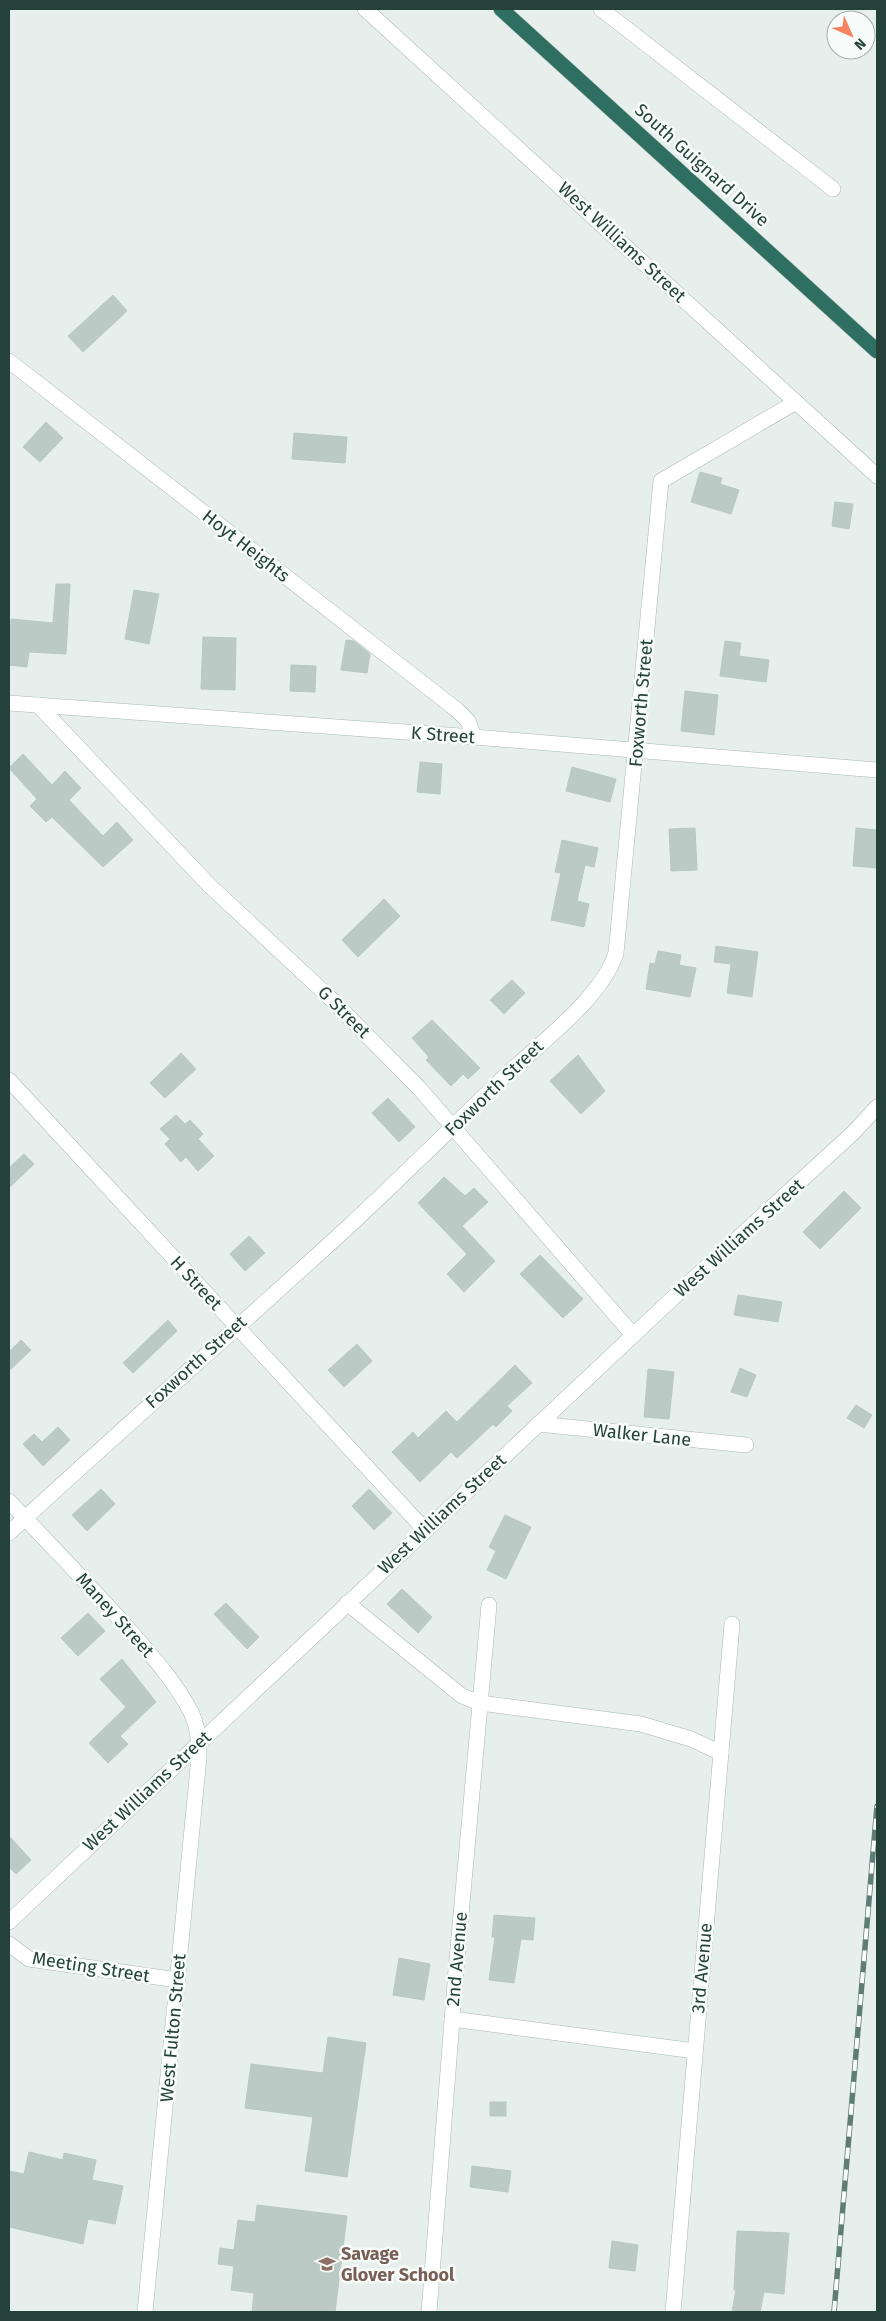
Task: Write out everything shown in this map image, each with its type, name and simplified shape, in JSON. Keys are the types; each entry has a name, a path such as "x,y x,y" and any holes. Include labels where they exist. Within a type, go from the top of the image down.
{"highway":[{"name":"South Guignard Drive","path":"502,9 877,351"}],"street":[{"name":"West Williams Street","path":"366,9 877,476"},
{"path":"601,9 833,189"},
{"name":"Hoyt Heights","path":"9,361 457,710 468,721 474,737"},
{"name":"Foxworth Street","path":"9,1533 236,1326 348,1227 570,1016 603,980 612,966 616,953 661,481 796,402"},
{"name":"K Street","path":"9,703 474,737 877,770"},
{"name":"G Street","path":"38,705 210,886 327,995 419,1088 633,1335"},
{"name":"H Street","path":"9,1080 425,1530"},
{"name":"West Williams Street","path":"9,1922 633,1335 853,1133 877,1107"},
{"name":"Walker Lane","path":"538,1424 746,1445"},
{"name":"Maney Street","path":"9,1501 108,1606 172,1681 191,1713 198,1732 199,1743"},
{"path":"347,1603 462,1696 480,1703 641,1724 691,1739 721,1753"},
{"name":"2nd Avenue","path":"429,2312 452,2019 489,1606"},
{"name":"3rd Avenue","path":"673,2312 732,1624"},
{"name":"West Fulton Street","path":"145,2312 199,1743"},
{"name":"Meeting Street","path":"9,1944 29,1959 178,1980"},
{"path":"452,2019 695,2051"}],"building":[{"path":"113,295 127,311 83,352 68,336"},
{"path":"46,422 63,438 40,462 23,447"},
{"path":"294,433 347,437 345,463 292,459"},
{"path":"700,472 722,478 720,484 739,490 731,514 691,502"},
{"path":"835,502 853,504 849,529 832,526"},
{"path":"56,584 70,584 66,654 29,652 27,667 9,665 11,619 53,623"},
{"path":"134,590 159,594 149,644 125,639"},
{"path":"203,637 236,638 235,690 201,689"},
{"path":"346,640 354,641 370,654 367,673 341,670"},
{"path":"725,641 741,643 739,656 769,660 766,682 720,676"},
{"path":"291,665 316,666 315,692 290,691"},
{"path":"685,691 718,695 714,735 681,731"},
{"path":"23,754 52,785 65,771 81,788 69,800 103,836 117,822 133,840 103,867 52,817 46,822 30,806 37,799 9,768"},
{"path":"420,762 442,764 440,794 417,792"},
{"path":"572,767 616,779 610,802 566,791"},
{"path":"695,828 697,870 671,871 669,829"},
{"path":"856,828 877,830 877,868 853,866"},
{"path":"562,840 598,848 594,867 585,865 577,901 589,904 584,927 551,920 561,873 555,872"},
{"path":"384,899 400,916 358,957 342,940"},
{"path":"716,946 758,952 752,997 727,993 731,964 714,962"},
{"path":"658,951 681,955 679,965 696,968 690,997 646,989 650,963 655,964"},
{"path":"512,980 525,993 504,1014 490,1000"},
{"path":"432,1020 480,1068 468,1079 463,1074 451,1086 426,1060 429,1057 412,1038"},
{"path":"181,1053 196,1069 165,1098 150,1083"},
{"path":"578,1055 605,1091 581,1114 550,1081"},
{"path":"388,1098 415,1127 399,1142 372,1113"},
{"path":"176,1115 185,1124 190,1120 203,1134 198,1139 214,1156 198,1171 186,1157 181,1162 165,1144 170,1139 160,1129"},
{"path":"24,1154 34,1164 9,1188 9,1168"},
{"path":"444,1177 465,1196 474,1188 488,1202 462,1226 495,1261 464,1292 447,1274 467,1254 418,1203"},
{"path":"844,1191 861,1208 820,1249 803,1232"},
{"path":"249,1236 265,1253 245,1271 230,1254"},
{"path":"540,1255 583,1299 563,1318 520,1274"},
{"path":"738,1295 782,1302 778,1322 734,1315"},
{"path":"168,1320 177,1331 133,1373 123,1363"},
{"path":"21,1340 31,1350 9,1371 9,1352"},
{"path":"357,1344 372,1361 344,1387 328,1370"},
{"path":"515,1365 532,1383 507,1406 512,1411 496,1427 493,1424 457,1458 451,1452 420,1482 392,1452 413,1432 418,1438 446,1411 457,1422"},
{"path":"740,1368 756,1375 747,1397 731,1392"},
{"path":"648,1369 674,1372 669,1419 644,1417"},
{"path":"856,1405 872,1415 864,1428 847,1418"},
{"path":"58,1427 70,1440 43,1466 23,1444 34,1434 42,1442"},
{"path":"101,1489 115,1504 87,1531 72,1515"},
{"path":"369,1489 392,1513 374,1530 352,1506"},
{"path":"505,1515 531,1527 506,1579 487,1570 496,1551 489,1547"},
{"path":"402,1589 432,1617 418,1633 387,1604"},
{"path":"226,1603 259,1637 247,1649 214,1614"},
{"path":"88,1613 105,1631 78,1656 61,1638"},
{"path":"122,1659 156,1702 120,1736 128,1744 108,1763 89,1743 126,1707 100,1679"},
{"path":"9,1836 31,1860 16,1874 9,1867"},
{"path":"494,1915 535,1918 533,1940 521,1939 514,1983 489,1980 495,1937 492,1937"},
{"path":"399,1958 430,1964 424,2000 393,1995"},
{"path":"328,2037 366,2043 347,2177 305,2171 313,2117 245,2108 251,2064 323,2073"},
{"path":"490,2102 506,2102 506,2116 490,2116"},
{"path":"29,2152 63,2160 64,2153 96,2160 92,2180 123,2186 115,2224 88,2219 83,2244 9,2227 9,2171 24,2174"},
{"path":"472,2166 511,2171 508,2192 470,2187"},
{"path":"257,2205 347,2216 335,2312 252,2312 254,2293 231,2290 234,2266 218,2264 220,2248 234,2250 238,2220 255,2222"},
{"path":"737,2231 789,2233 784,2294 764,2292 760,2312 732,2312 736,2290 734,2290"},
{"path":"612,2241 638,2245 635,2271 609,2268"}],"railway":[{"path":"834,2312 877,1806"}],"place":[{"name":"Savage Glover School","path":"327,2264"}]}
